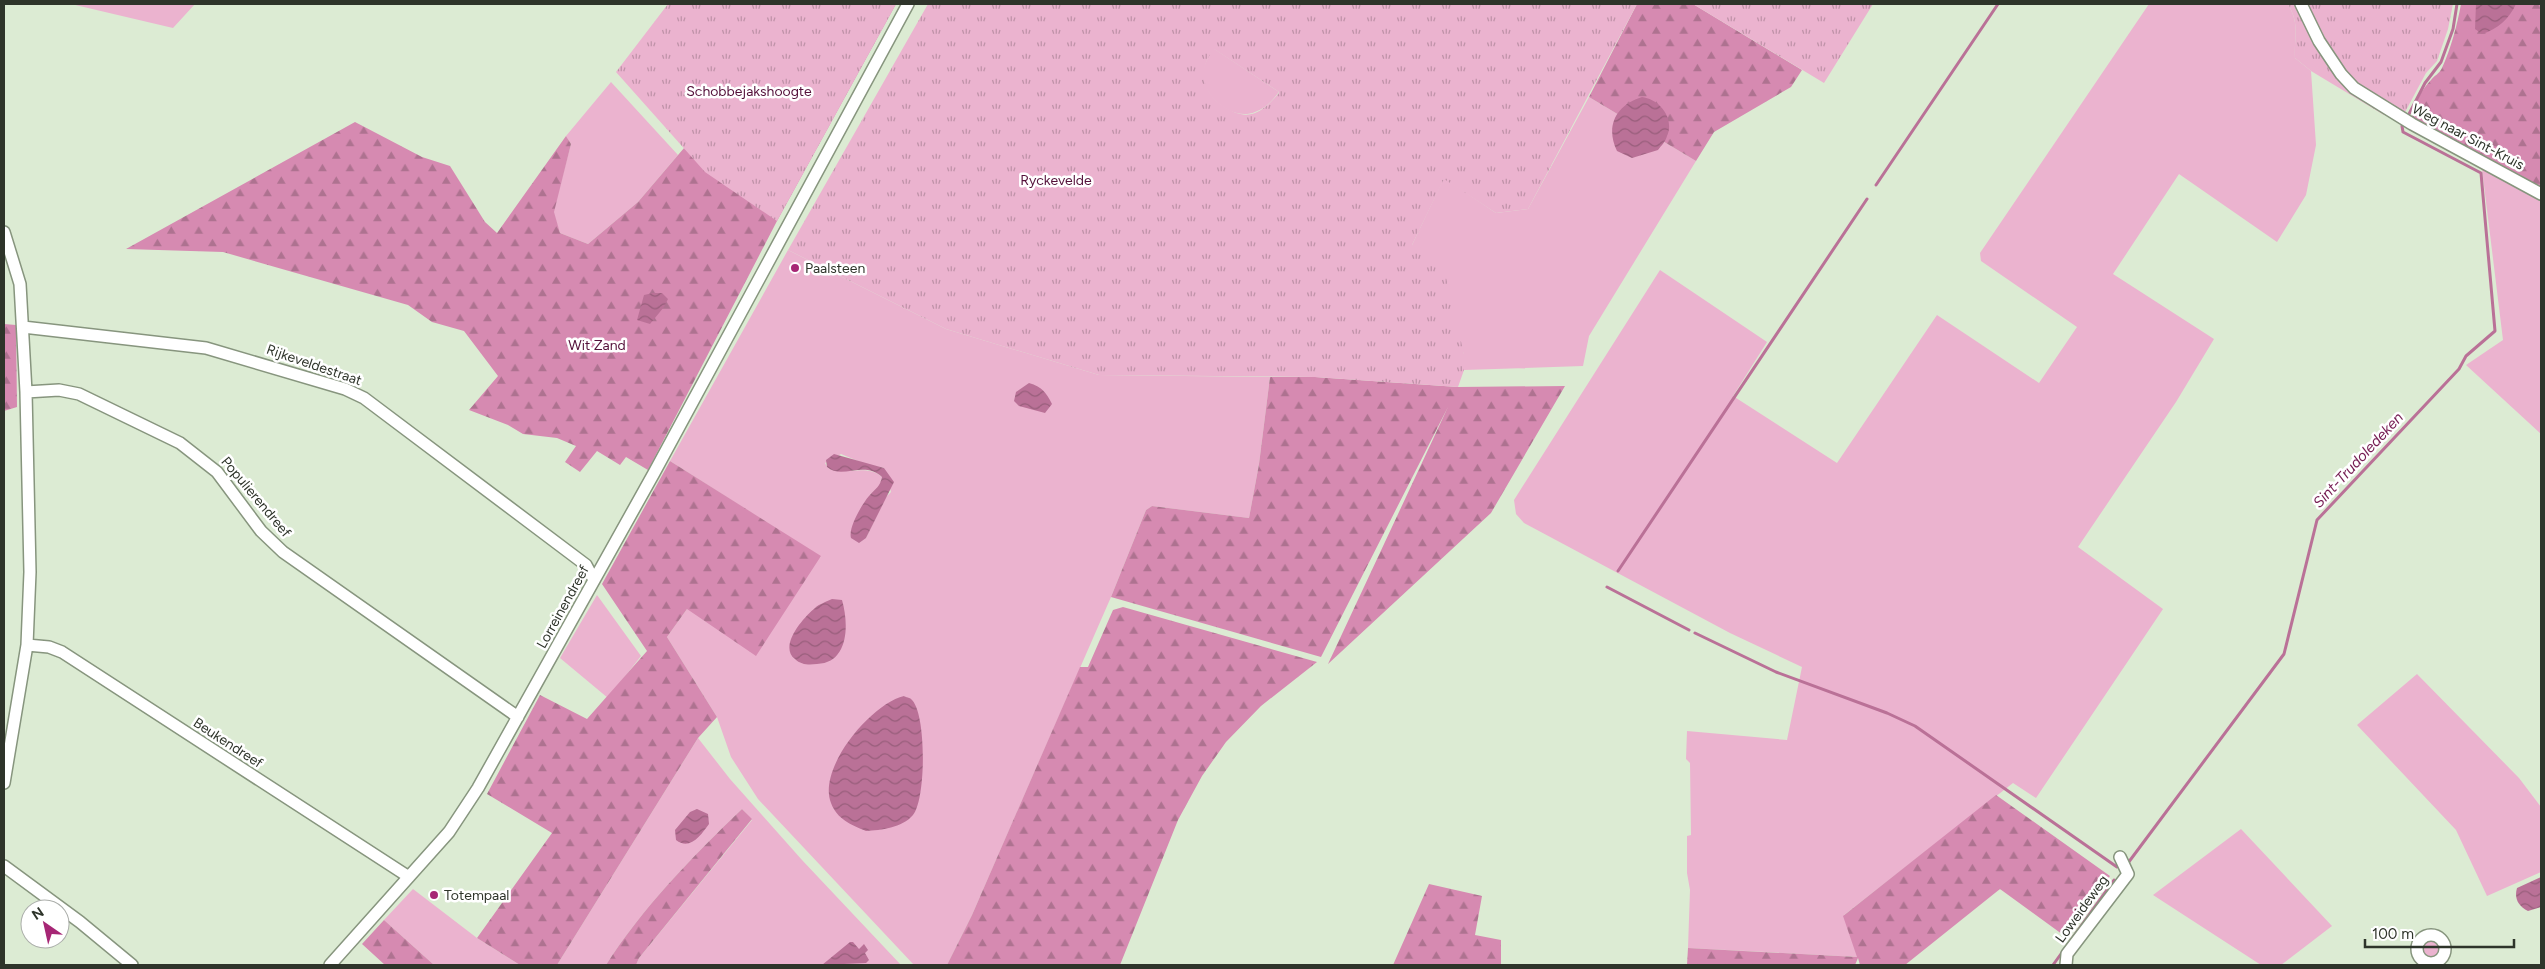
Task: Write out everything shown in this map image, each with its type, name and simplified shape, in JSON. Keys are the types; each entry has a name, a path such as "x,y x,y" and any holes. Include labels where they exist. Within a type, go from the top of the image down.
{"street":[{"name":"Lorreinendreef","path":"330,965 449,832 478,788 783,236 908,4"},
{"name":"Weg naar Sint-Kruis","path":"2301,4 2320,41 2341,74 2354,88 2381,106 2541,194"},
{"path":"4,232 20,284 26,392 30,572 27,645 4,783"},
{"name":"Rijkeveldestraat","path":"23,327 206,348 345,389 364,398 586,565 594,580"},
{"name":"Populierendreef","path":"26,392 59,390 79,394 180,443 217,472 262,531 283,552 518,717"},
{"name":"Beukendreef","path":"27,645 49,647 62,652 409,877"},
{"name":"Loweideweg","path":"2066,965 2066,954 2128,874 2120,856"},
{"path":"4,866 80,922 132,965"}],"green space":[{"path":"71,4 195,4 173,28"},
{"name":"Schobbejakshoogte","path":"668,4 896,4 777,221 705,172 616,72"},
{"name":"Wit Zand","path":"896,4 777,221 648,470 626,457 620,465 597,451 580,472 565,462 576,446 557,438 523,434 508,425 469,410 498,376 464,331 432,322 408,305 223,252 126,249 355,122 422,157 450,166 485,222 497,233 566,136 571,144 554,212 560,233 588,244 638,202 690,141"},
{"name":"Ryckevelde","path":"928,4 1637,4 1528,209 1496,213 1444,179 1412,245 1441,256 1464,354 1464,370 1458,387 1315,377 1099,375 946,329 788,250","holes":["1214,49 1279,92 1268,104 1255,113 1236,113 1218,102 1207,89 1204,73 1205,65"]},
{"path":"1637,4 1693,4 1802,70 1791,87 1714,132 1696,161 1589,97"},
{"path":"1693,4 1873,4 1824,83"},
{"path":"2149,4 2288,4 2292,11 2296,30 2295,58 2311,71 2316,145 2306,195 2277,242 2179,174 2113,274 2214,339 2176,402 2078,547 2163,609 2036,798 2013,783 1844,915 1858,957 1688,948 1690,890 1687,873 1687,836 1691,835 1690,763 1686,759 1687,731 1787,740 1802,667 1730,633 1524,523 1516,514 1514,500 1660,270 1767,342 1733,396 1837,463 1937,315 2039,383 2077,327 1981,261 1980,253"},
{"path":"2288,4 2453,4 2448,29 2437,61 2426,73 2404,114 2384,115 2311,71 2295,58 2296,30 2292,11"},
{"path":"2461,4 2541,4 2541,194 2412,122 2413,111 2421,94 2441,70 2453,37"},
{"path":"1213,48 1279,92 1268,104 1255,112 1247,114 1230,111 1222,106 1209,93 1203,78 1204,66"},
{"path":"611,82 678,155 638,202 588,244 560,233 553,212 571,144 566,136"},
{"path":"1589,97 1696,161 1589,336 1583,366 1464,370 1464,354 1412,245 1444,178 1496,213 1528,209"},
{"path":"2481,161 2541,194 2541,434 2466,365 2503,340"},
{"path":"788,250 946,329 1099,375 1270,377 1259,464 1249,518 1152,506 1146,510 1111,597 972,915 947,965 914,965 758,799 731,757 717,717 667,637 687,609 821,557 670,461","holes":["841,454 865,464 884,468 891,492 884,499 866,538 859,515 870,495 880,486 882,477 867,471 835,471 825,463"]},
{"path":"4,324 16,325 17,407 4,411"},
{"path":"1270,377 1315,377 1458,387 1565,386 1491,513 1328,664 1448,407 1321,657 1111,597 1146,510 1152,506 1249,518 1259,464"},
{"path":"670,461 821,556 756,656 687,609 667,637 717,717 698,738 557,965 520,965 477,938 552,833 487,794 540,695 587,719 647,651 602,584"},
{"path":"597,595 641,656 608,698 560,658"},
{"path":"1123,607 1317,662 1261,706 1226,742 1202,776 1178,820 1120,965 947,965 972,915 1080,667 1088,667 1113,610"},
{"path":"2417,674 2519,778 2541,807 2541,872 2487,896 2456,830 2357,725"},
{"path":"698,738 730,779 802,860 901,965 636,965 639,958 752,820 742,809 669,883 636,923 606,965 557,965"},
{"path":"1996,795 2110,876 2066,937 2000,889 1905,965 1860,965 1858,958 1855,965 1687,965 1688,948 1857,957 1843,916"},
{"path":"742,809 752,819 639,958 636,965 606,965 636,923 669,883"},
{"path":"2241,829 2332,926 2281,965 2261,965 2153,895"},
{"path":"1429,884 1482,896 1475,935 1501,940 1501,965 1393,965"},
{"path":"413,889 477,938 520,965 434,965 384,920"},
{"path":"384,920 434,965 385,965 362,944"},
{"path":"2431,938 2438,941 2441,948 2438,955 2431,958 2424,955 2421,948 2424,941"}],"water":[{"path":"2476,4 2516,4 2502,23 2482,34 2475,29"},
{"path":"1642,97 1654,101 1664,110 1669,123 1669,129 1666,140 1658,150 1632,158 1617,151 1612,133 1613,125 1615,118 1625,105"},
{"path":"662,293 668,299 664,307 650,324 637,320 644,295"},
{"path":"1029,383 1040,388 1050,400 1052,404 1045,413 1019,406 1014,401 1016,392"},
{"path":"834,454 884,468 894,482 866,538 859,543 851,538 854,522 859,510 879,485 882,477 868,470 839,472 833,470 827,467 826,460"},
{"path":"832,599 842,600 846,620 846,631 841,650 828,662 805,664 800,662 795,659 789,647 794,632 815,608"},
{"path":"904,696 911,699 916,707 922,737 922,775 917,806 913,815 897,826 866,831 845,821 834,809 829,789 832,772 850,739 863,724 891,701"},
{"path":"697,809 708,814 709,824 695,840 686,844 681,843 676,840 675,830 690,812"},
{"path":"2541,877 2541,907 2528,911 2518,901 2516,895 2517,888"},
{"path":"850,942 853,942 859,949 864,944 868,950 865,953 869,960 866,963 822,965"}],"waterway":[{"path":"1876,185 1998,4"},
{"path":"2408,116 2425,83 2441,62 2453,29 2457,4"},
{"name":"Sint-Trudoledeken","path":"2128,863 2284,654 2317,520 2459,369 2466,356 2495,331 2481,173 2403,132 2402,126"},
{"path":"1618,571 1867,199"},
{"path":"1607,587 1689,630"},
{"path":"1695,633 1776,672 1887,713 1915,726 2117,867"},
{"name":"Sint-Trudoledeken","path":"2053,965 2114,880"}],"place":[{"name":"Paalsteen","path":"795,268"},
{"name":"Totempaal","path":"434,895"}]}
